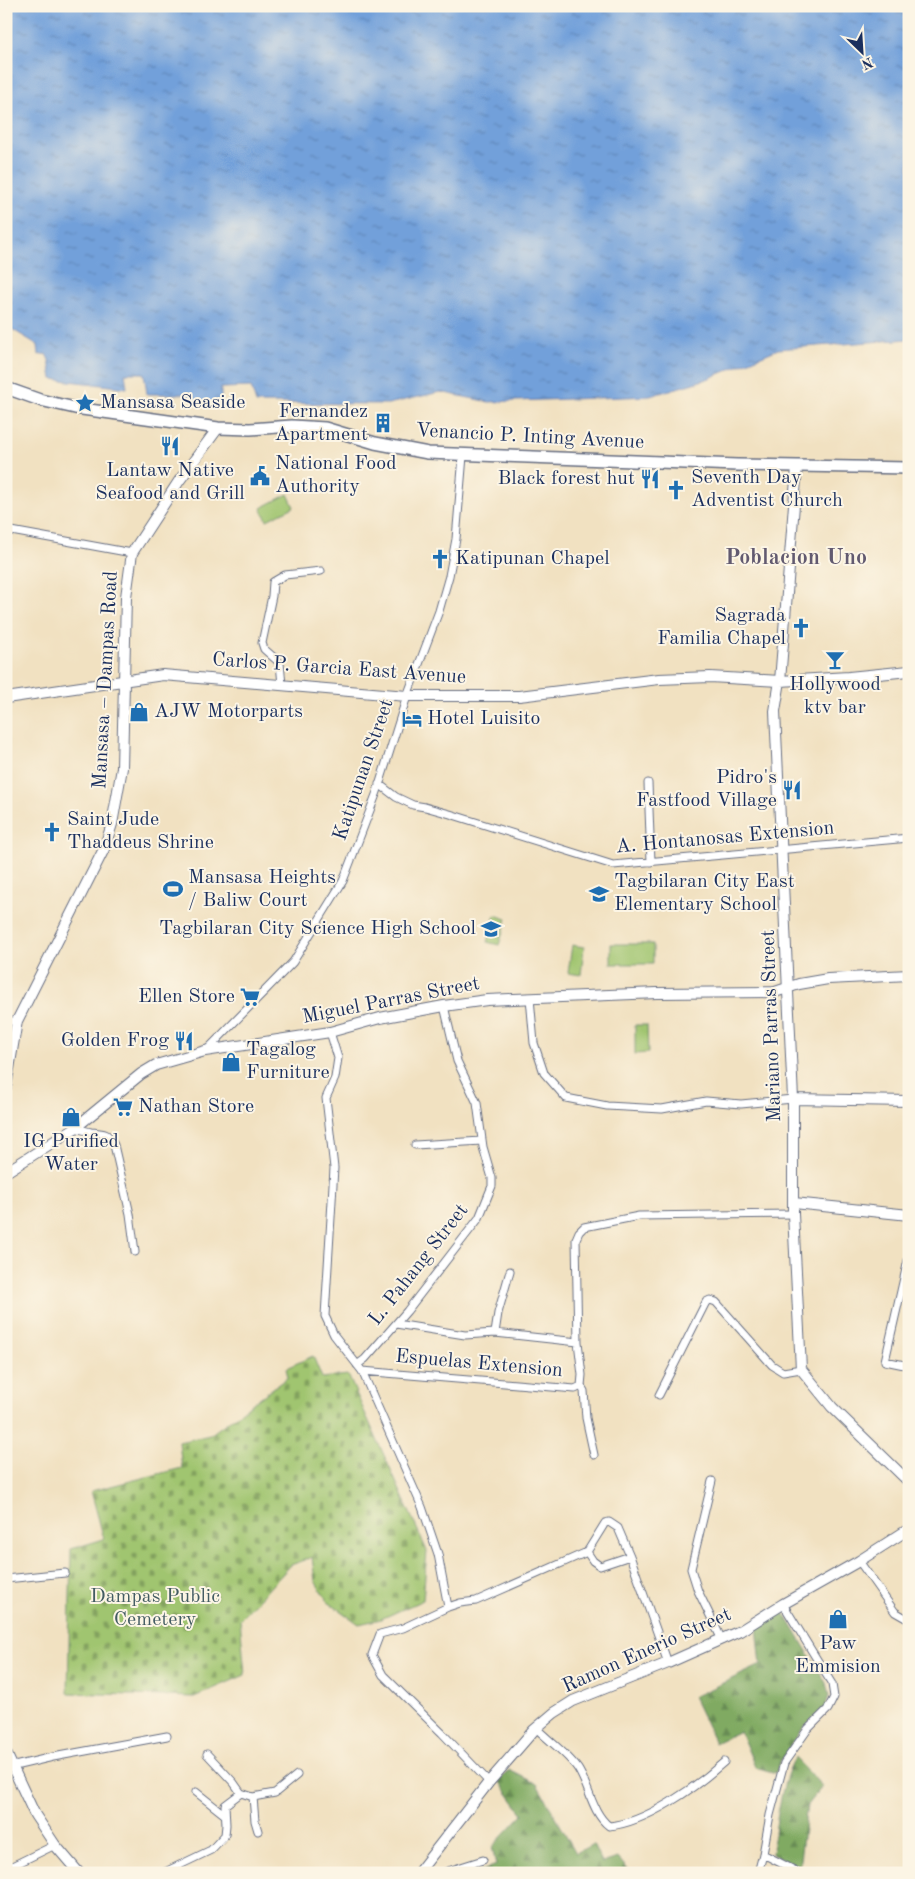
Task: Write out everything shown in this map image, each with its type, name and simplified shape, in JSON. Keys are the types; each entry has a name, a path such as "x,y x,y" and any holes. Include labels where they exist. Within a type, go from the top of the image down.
{"main road":[{"name":"Venancio P. Inting Avenue","path":"6,388 40,400 75,408 218,428 250,429 292,426 325,428 375,443 428,453 463,456 798,467 909,468"},
{"name":"Mansasa – Dampas Road","path":"6,1087 12,1021 104,849 112,824 122,768 126,597 132,553 179,481 218,428"},
{"name":"Mariano Parras Street","path":"798,467 776,711 793,1099 793,1214 801,1369"},
{"name":"Carlos P. Garcia East Avenue","path":"6,698 163,675 407,696 519,696 659,679 710,677 780,681 909,671"},
{"name":"Miguel Parras Street","path":"6,1172 75,1128 141,1074 156,1065 205,1051 330,1032 380,1018 487,1000 775,992 799,984 828,979 909,976"},
{"path":"793,1099 909,1101"},
{"path":"794,1203 909,1215"},
{"path":"801,1369 832,1407 909,1482"},
{"name":"Ramon Enerio Street","path":"418,1873 489,1782 536,1728 554,1713 573,1701 668,1663 740,1631 859,1561 909,1529"},
{"path":"6,1753 9,1768 35,1815 55,1845 79,1873"}],"street":[{"name":"Katipunan Street","path":"205,1051 293,962 343,881 379,784 407,696 439,611 449,576 456,538 463,456"},
{"path":"6,530 132,553"},
{"path":"282,684 280,663 264,649 262,642 272,596 273,582 285,576 321,571"},
{"path":"648,783 651,862"},
{"name":"A. Hontanosas Extension","path":"379,784 396,797 413,805 426,806 613,865 783,851 909,838"},
{"path":"530,998 534,1043 544,1073 566,1098 606,1106 662,1109 706,1101 741,1104 793,1099"},
{"name":"L. Pahang Street","path":"359,1368 479,1218 492,1186 492,1178 482,1140 477,1103 457,1061 444,1006"},
{"path":"330,1032 338,1058 335,1078 326,1098 334,1168 325,1316 334,1335 359,1368 374,1394 422,1508 438,1554 448,1607"},
{"path":"75,1128 91,1132 103,1132 110,1137 114,1145 130,1214 135,1252"},
{"path":"415,1145 482,1140"},
{"name":"Espuelas Extension","path":"359,1368 575,1389 581,1386 582,1375 578,1342 576,1239 578,1232 584,1227 639,1216 793,1214"},
{"path":"909,1256 885,1361 909,1366"},
{"path":"495,1333 498,1313 510,1271"},
{"path":"659,1395 706,1302 710,1300 716,1302 772,1365 783,1372 801,1369"},
{"path":"396,1324 465,1335 495,1333 578,1342"},
{"path":"581,1386 584,1391 586,1418 594,1454"},
{"path":"712,1481 691,1569 698,1591 722,1640"},
{"path":"489,1782 383,1675 372,1655 380,1634 403,1628 460,1602 476,1600 588,1552 605,1523 609,1522 618,1528 630,1556 668,1663"},
{"path":"588,1552 594,1562 600,1566 630,1556"},
{"path":"859,1561 895,1612 909,1620"},
{"path":"6,1579 65,1573"},
{"path":"758,1873 770,1815 784,1763 808,1729 828,1709 834,1696 832,1684 783,1604"},
{"path":"536,1728 576,1767 588,1787 601,1820 609,1826 634,1820 666,1803 699,1784 724,1762"},
{"path":"9,1768 53,1756 167,1736"},
{"path":"207,1754 240,1792 254,1798 275,1793 297,1775"},
{"path":"196,1792 225,1815"},
{"path":"163,1873 210,1850 225,1835 226,1805 240,1792"},
{"path":"254,1798 255,1821 258,1831"},
{"path":"6,1869 55,1845"},
{"path":"763,1854 800,1873"},
{"path":"442,1873 484,1860"}],"green space":[{"path":"288,494 294,507 267,520 261,508"},
{"path":"495,915 507,919 499,945 487,942"},
{"path":"611,944 653,944 653,964 611,964"},
{"path":"572,945 584,947 581,975 568,973"},
{"path":"635,1025 647,1025 648,1053 635,1054"},
{"name":"Dampas Public Cemetery","path":"313,1356 322,1378 348,1375 427,1551 423,1600 381,1619 359,1624 328,1602 315,1581 312,1557 291,1565 240,1619 245,1675 194,1697 68,1693 71,1549 104,1539 91,1491 182,1468 179,1442 210,1435 288,1377 286,1368"},
{"path":"783,1611 826,1683 829,1696 825,1707 803,1728 780,1761 776,1773 755,1767 740,1731 715,1743 693,1697 761,1665 757,1627"},
{"path":"795,1758 822,1786 807,1805 799,1868 772,1853 777,1817 786,1778"},
{"path":"509,1770 537,1784 576,1853 593,1844 602,1863 618,1858 631,1873 477,1873 496,1865 492,1847 523,1814 499,1781"}],"water":[{"path":"6,6 909,6 909,339 778,349 707,379 650,396 489,402 440,392 388,404 256,403 251,387 221,388 221,398 217,407 200,404 186,394 147,394 144,373 125,373 127,388 52,379 49,360 46,354 39,355 38,345 10,328 6,333"}],"place":[{"name":"Mansasa Seaside","path":"85,403"},
{"name":"Fernandez Apartment","path":"383,423"},
{"name":"Lantaw Native Seafood and Grill","path":"170,446"},
{"name":"National Food Authority","path":"260,476"},
{"name":"Black forest hut","path":"650,479"},
{"name":"Seventh Day Adventist Church","path":"676,490"},
{"name":"Katipunan Chapel","path":"440,559"},
{"name":"Sagrada Familia Chapel","path":"801,628"},
{"name":"Hollywood ktv bar","path":"835,660"},
{"name":"AJW Motorparts","path":"139,712"},
{"name":"Hotel Luisito","path":"412,719"},
{"name":"Pidro's Fastfood Village","path":"792,790"},
{"name":"Saint Jude Thaddeus Shrine","path":"52,832"},
{"name":"Mansasa Heights / Baliw Court","path":"173,889"},
{"name":"Tagbilaran City East Elementary School","path":"599,894"},
{"name":"Tagbilaran City Science High School","path":"491,929"},
{"name":"Ellen Store","path":"250,997"},
{"name":"Golden Frog","path":"184,1041"},
{"name":"Tagalog Furniture","path":"231,1062"},
{"name":"Nathan Store","path":"123,1107"},
{"name":"IG Purified Water","path":"71,1117"},
{"name":"Paw Emmision","path":"838,1619"}],"district":[{"name":"Poblacion Uno","path":"796,558"}]}
